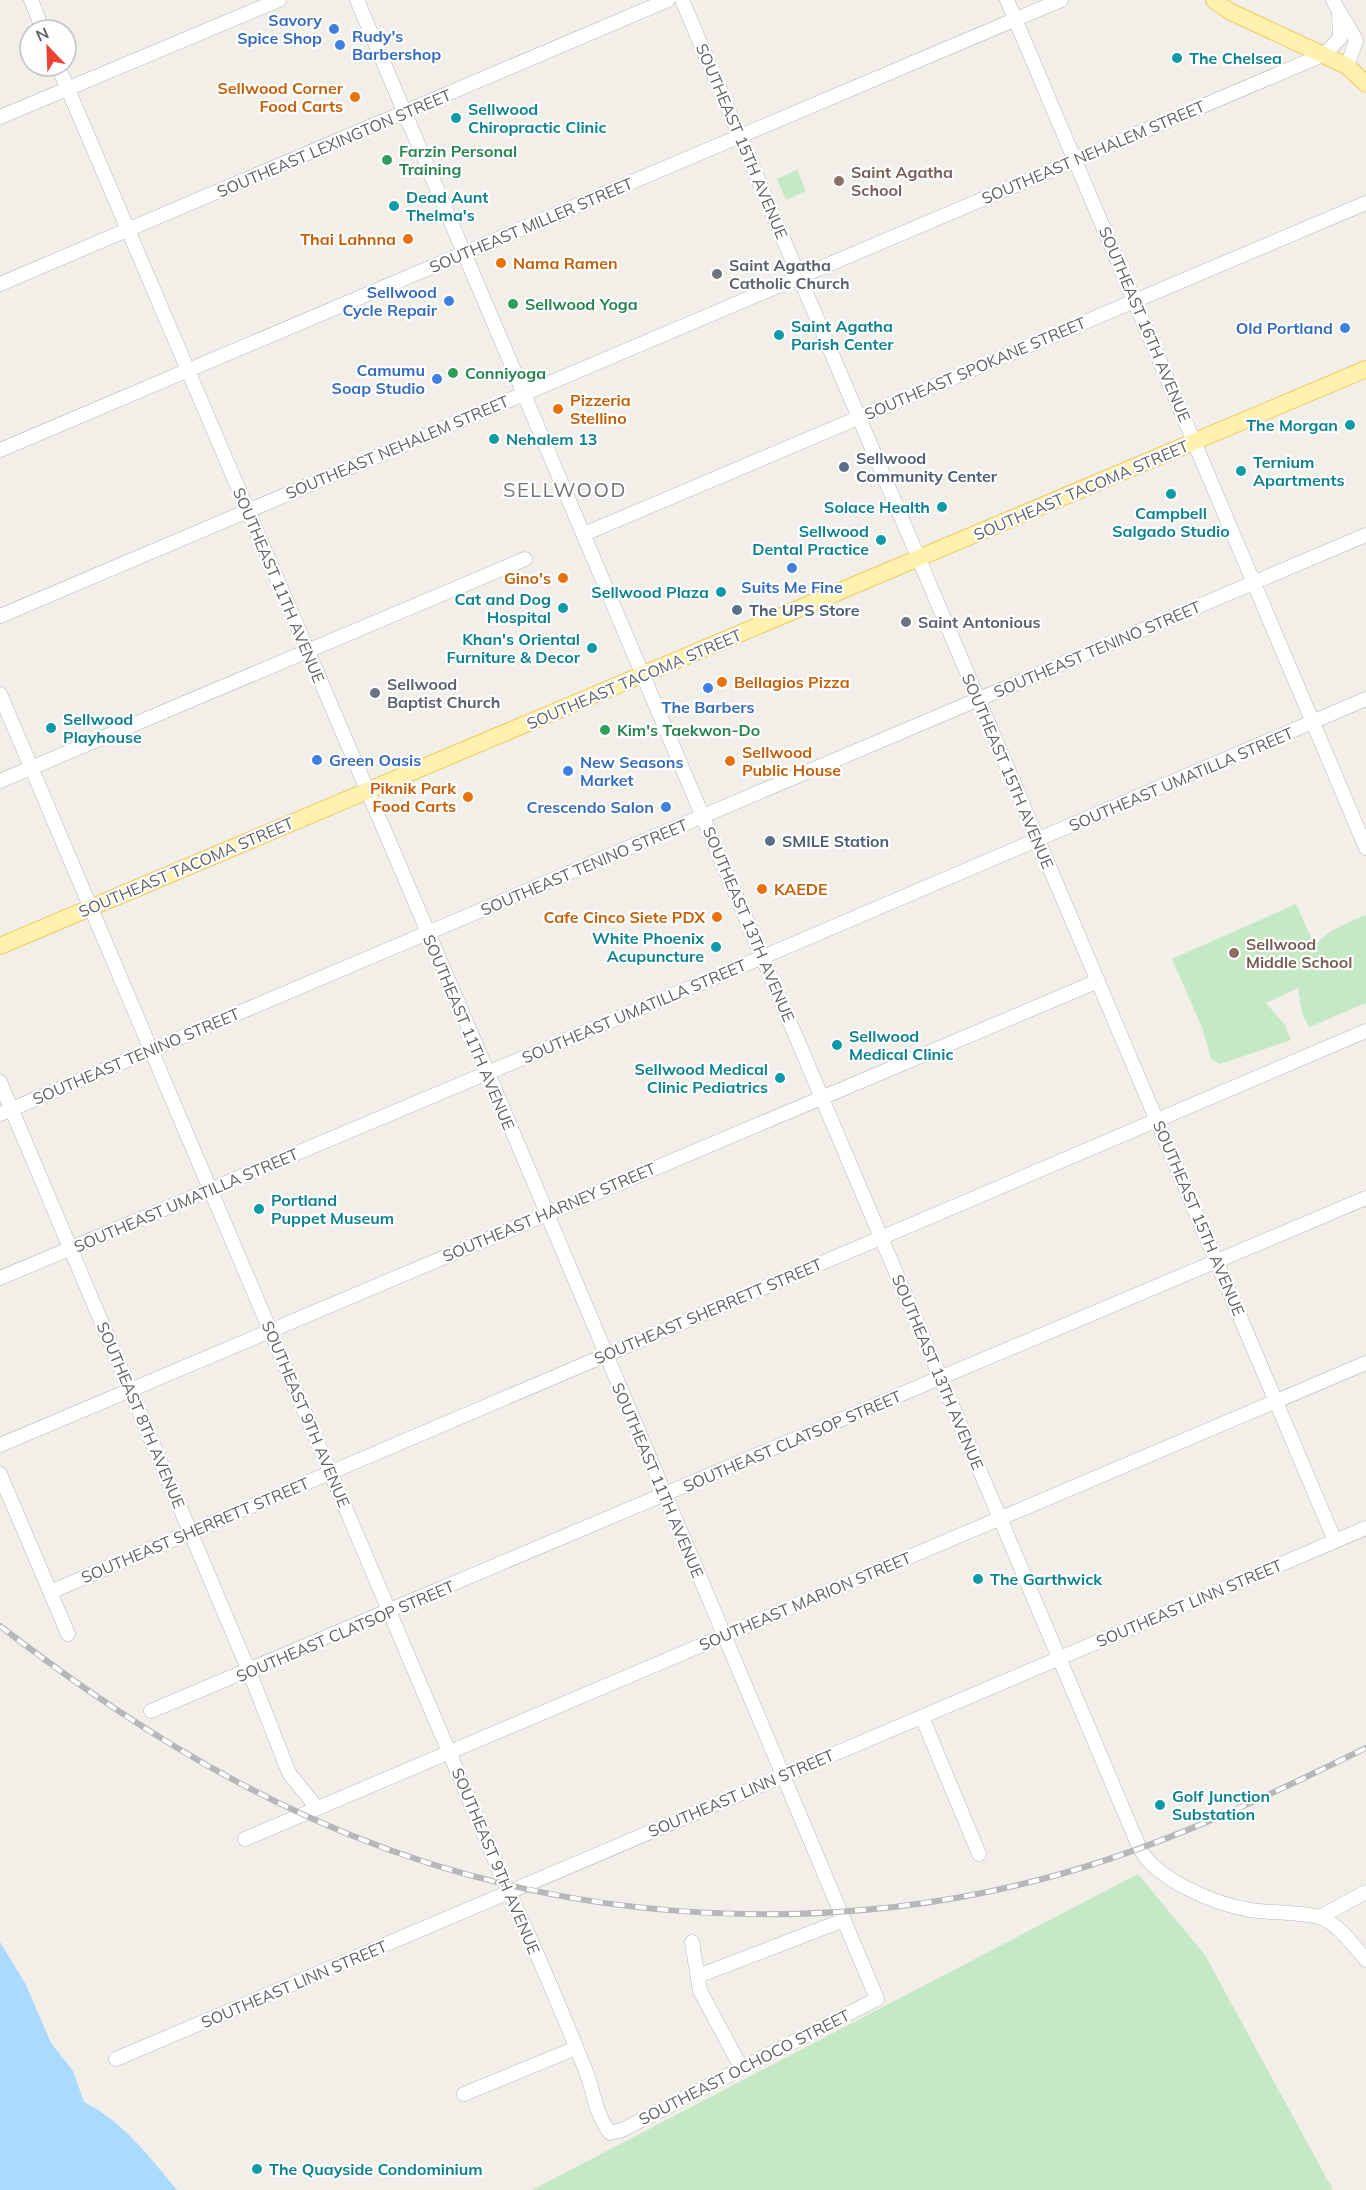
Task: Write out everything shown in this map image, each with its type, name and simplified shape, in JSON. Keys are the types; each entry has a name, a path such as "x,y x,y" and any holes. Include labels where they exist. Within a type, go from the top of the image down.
{"main road":[{"path":"1214,0 1229,10 1347,66 1366,84"},
{"name":"SOUTHEAST TACOMA STREET","path":"0,946 1366,369"}],"street":[{"path":"31,0 38,18"},
{"path":"0,117 279,0"},
{"name":"SOUTHEAST 13TH AVENUE","path":"357,0 1140,1849 1157,1872 1211,1898 1247,1909 1320,1917"},
{"name":"SOUTHEAST LEXINGTON STREET","path":"0,284 668,0"},
{"name":"SOUTHEAST 15TH AVENUE","path":"682,0 1335,1541"},
{"name":"SOUTHEAST 16TH AVENUE","path":"1007,0 1256,582 1366,848"},
{"name":"SOUTHEAST MILLER STREET","path":"0,450 1061,0"},
{"path":"1325,54 1340,38 1339,14 1333,0"},
{"path":"1339,14 1361,38 1347,66"},
{"name":"SOUTHEAST NEHALEM STREET","path":"0,616 1325,54"},
{"name":"SOUTHEAST 11TH AVENUE","path":"63,78 488,1073 877,1999"},
{"name":"SOUTHEAST SPOKANE STREET","path":"584,534 1366,203"},
{"name":"SOUTHEAST TENINO STREET","path":"6,1111 1366,535"},
{"path":"0,781 525,559"},
{"name":"SOUTHEAST 9TH AVENUE","path":"0,694 587,2074 593,2100 610,2133"},
{"name":"SOUTHEAST UMATILLA STREET","path":"0,1278 763,957 1366,699"},
{"name":"SOUTHEAST HARNEY STREET","path":"0,1445 1098,981"},
{"name":"SOUTHEAST SHERRETT STREET","path":"50,1592 1366,1031"},
{"name":"SOUTHEAST 8TH AVENUE","path":"0,1082 6,1111 71,1248 249,1671 289,1773 317,1808"},
{"name":"SOUTHEAST CLATSOP STREET","path":"151,1711 390,1612 1366,1197"},
{"name":"SOUTHEAST MARION STREET","path":"245,1839 1366,1363"},
{"path":"0,1474 68,1634"},
{"name":"SOUTHEAST LINN STREET","path":"116,2059 1366,1528"},
{"path":"922,1717 979,1854"},
{"path":"1366,1892 1320,1917 1344,1935 1366,1960"},
{"path":"698,1976 844,1920"},
{"path":"692,1942 703,1997 741,2067"},
{"name":"SOUTHEAST OCHOCO STREET","path":"610,2133 622,2130 877,1999"},
{"path":"464,2094 576,2048"}],"green space":[{"path":"797,170 806,191 786,200 777,179"},
{"path":"1296,904 1315,946 1332,931 1366,915 1366,1003 1309,1027 1302,1013 1298,988 1266,1003 1285,1025 1291,1040 1220,1064 1211,1059 1203,1030 1172,959"},
{"path":"1138,1874 1205,1955 1333,2190 532,2190"}],"water":[{"path":"0,1942 26,1985 51,2043 73,2071 84,2102 111,2119 123,2130 177,2190 0,2190"}],"railway":[{"path":"0,1626 83,1687 169,1743 259,1793 353,1836 436,1865 521,1888 608,1903 696,1912 785,1914 873,1909 960,1897 1046,1878 1129,1852 1209,1821 1366,1748"}],"place":[{"name":"Savory Spice Shop","path":"334,29"},
{"name":"Rudy's Barbershop","path":"340,45"},
{"name":"The Chelsea","path":"1177,58"},
{"name":"Sellwood Corner Food Carts","path":"355,97"},
{"name":"Sellwood Chiropractic Clinic","path":"456,118"},
{"name":"Farzin Personal Training","path":"387,160"},
{"name":"Saint Agatha School","path":"839,181"},
{"name":"Dead Aunt Thelma's","path":"394,206"},
{"name":"Thai Lahnna","path":"408,239"},
{"name":"Nama Ramen","path":"501,263"},
{"name":"Saint Agatha Catholic Church","path":"717,274"},
{"name":"Sellwood Cycle Repair","path":"449,301"},
{"name":"Sellwood Yoga","path":"513,304"},
{"name":"Old Portland","path":"1345,328"},
{"name":"Saint Agatha Parish Center","path":"779,335"},
{"name":"Conniyoga","path":"453,373"},
{"name":"Camumu Soap Studio","path":"437,379"},
{"name":"Pizzeria Stellino","path":"558,409"},
{"name":"The Morgan","path":"1350,425"},
{"name":"Nehalem 13","path":"494,439"},
{"name":"Sellwood Community Center","path":"844,467"},
{"name":"Ternium Apartments","path":"1241,471"},
{"name":"Campbell Salgado Studio","path":"1171,494"},
{"name":"Solace Health","path":"942,507"},
{"name":"Sellwood Dental Practice","path":"881,540"},
{"name":"Suits Me Fine","path":"792,568"},
{"name":"Gino's","path":"563,578"},
{"name":"Sellwood Plaza","path":"721,592"},
{"name":"Cat and Dog Hospital","path":"563,608"},
{"name":"The UPS Store","path":"737,610"},
{"name":"Saint Antonious","path":"906,622"},
{"name":"Khan's Oriental Furniture & Decor","path":"592,648"},
{"name":"Bellagios Pizza","path":"722,682"},
{"name":"The Barbers","path":"708,688"},
{"name":"Sellwood Baptist Church","path":"375,693"},
{"name":"Sellwood Playhouse","path":"51,728"},
{"name":"Kim's Taekwon-Do","path":"605,730"},
{"name":"Green Oasis","path":"317,760"},
{"name":"Sellwood Public House","path":"730,761"},
{"name":"New Seasons Market","path":"568,771"},
{"name":"Piknik Park Food Carts","path":"468,797"},
{"name":"Crescendo Salon","path":"666,807"},
{"name":"SMILE Station","path":"770,841"},
{"name":"KAEDE","path":"762,889"},
{"name":"Cafe Cinco Siete PDX","path":"717,917"},
{"name":"White Phoenix Acupuncture","path":"716,947"},
{"name":"Sellwood Middle School","path":"1234,953"},
{"name":"Sellwood Medical Clinic","path":"837,1045"},
{"name":"Sellwood Medical Clinic Pediatrics","path":"780,1078"},
{"name":"Portland Puppet Museum","path":"259,1209"},
{"name":"The Garthwick","path":"978,1579"},
{"name":"Golf Junction Substation","path":"1160,1805"},
{"name":"The Quayside Condominium","path":"257,2169"}],"district":[{"name":"SELLWOOD","path":"565,490"}]}
